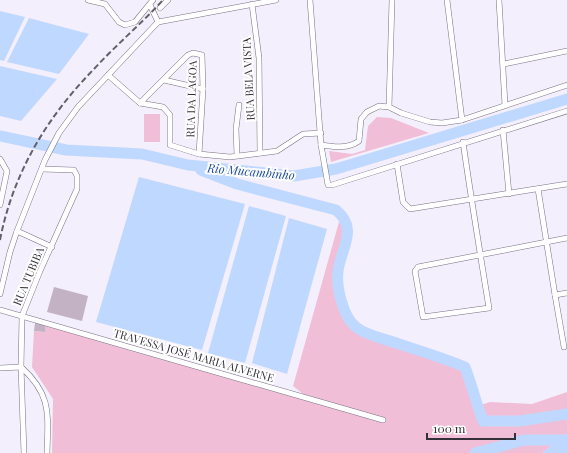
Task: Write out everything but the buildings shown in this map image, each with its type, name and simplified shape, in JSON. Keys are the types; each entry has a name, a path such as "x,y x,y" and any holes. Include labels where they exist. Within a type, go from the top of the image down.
{"street":[{"path":"88,0 105,4 119,22 125,25 134,22 153,0"},
{"path":"160,8 168,0"},
{"path":"0,294 10,252 45,160 59,132 70,116 108,75 158,22 276,0"},
{"path":"310,0 321,145 327,183 332,185 463,142 567,111"},
{"path":"389,107 392,0"},
{"path":"448,0 462,120"},
{"path":"499,0 504,64 505,105"},
{"name":"RUA BELA VISTA","path":"252,4 259,58 260,152"},
{"path":"150,5 158,22"},
{"path":"504,64 567,51"},
{"name":"RUA DA LAGOA","path":"140,103 188,55 202,55 203,89 199,154"},
{"path":"108,75 140,103 163,107 170,115 170,145 199,154 224,157 276,151 303,134 321,133"},
{"path":"164,80 203,89"},
{"path":"321,145 344,147 359,141 361,120 364,115 379,106 389,107 401,113 430,122 442,123 462,120 567,85"},
{"path":"237,155 236,129 239,105"},
{"path":"503,130 508,194"},
{"path":"463,142 471,200 481,255 489,308 423,316 415,268 481,255 546,242 567,238"},
{"path":"0,159 7,171 0,205"},
{"path":"397,164 403,202 410,209 567,184"},
{"name":"RUA TUBIBA","path":"24,453 21,367 22,316 40,271 77,188 78,179 76,172 72,169 42,169"},
{"path":"538,189 554,295 564,347"},
{"path":"18,231 52,247"},
{"path":"554,295 567,293"},
{"name":"TRAVESSA JOSÉ MARIA ALVERNE","path":"0,310 383,420"},
{"path":"0,368 21,367 34,380 45,398 47,414 47,453"}],"shaded area":[{"path":"144,114 160,114 160,142 144,142"},
{"path":"377,117 391,118 429,133 331,162 329,151 352,154 365,150 368,126"},
{"path":"339,222 347,228 347,244 338,271 341,300 347,316 356,327 373,336 465,367 474,388 478,406 490,402 532,404 567,392 567,434 542,453 52,453 53,399 32,367 34,331 45,332 45,324 307,397 293,386"}],"water":[{"path":"0,11 25,17 4,61 0,60"},
{"path":"29,18 89,34 59,74 7,62"},
{"path":"0,66 57,79 21,121 0,116"},
{"path":"139,177 245,204 202,350 96,322"},
{"path":"249,206 286,216 245,363 208,353"},
{"path":"289,218 327,229 287,374 252,363"},
{"path":"567,434 567,453 542,453"}],"waterway":[{"name":"Rio Mucambinho","path":"0,136 66,150 142,154 188,165 294,176 336,169 567,99"},
{"path":"201,170 237,184 336,210 343,217 348,232 338,271 338,285 341,301 351,322 360,330 369,334 465,367 483,421 520,421 567,414"},
{"path":"475,453 524,440 567,440"}],"railway":[{"path":"0,240 6,215 23,169 34,147 47,127 77,87 102,60 163,0"}]}
